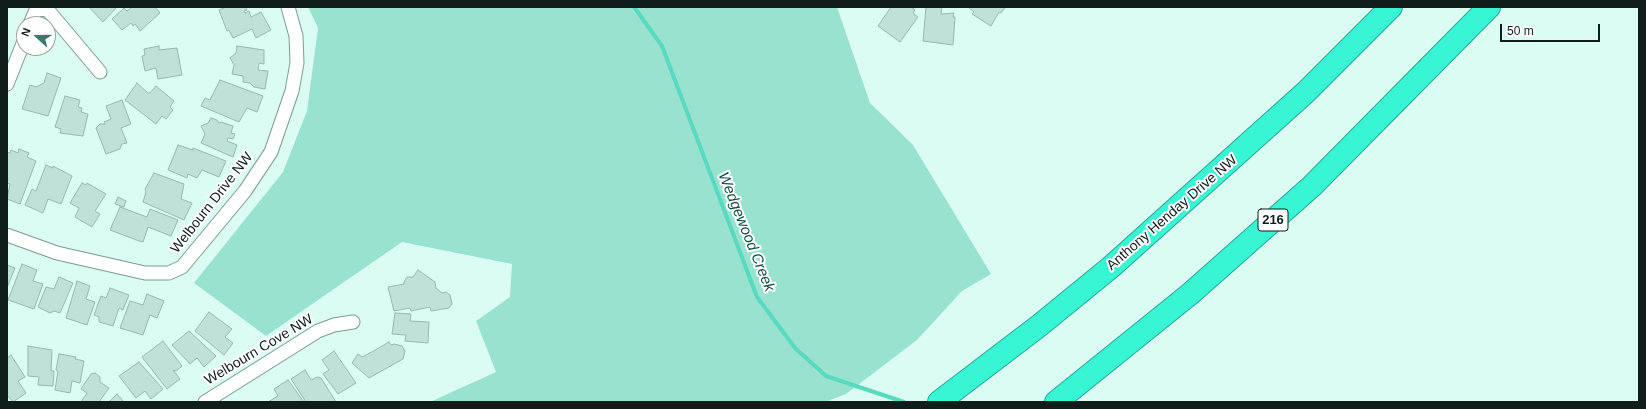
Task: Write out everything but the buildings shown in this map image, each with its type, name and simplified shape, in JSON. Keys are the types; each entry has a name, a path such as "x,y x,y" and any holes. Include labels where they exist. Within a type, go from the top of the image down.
{"highway":[{"name":"Anthony Henday Drive NW","path":"939,402 1040,325 1111,266 1233,159 1306,92 1391,7"},
{"name":"216","path":"1056,402 1190,294 1312,186 1489,7"},
{"path":"1456,42 1496,7"}],"street":[{"name":"Welbourn Drive NW","path":"7,235 73,258 146,273 169,273 182,266 189,260 254,180 271,152 287,108 297,70 296,36 288,7"},
{"path":"33,16 36,10 47,9 53,16"},
{"path":"56,20 100,72"},
{"path":"7,84 18,56"},
{"name":"Welbourn Cove NW","path":"205,402 318,331 334,325 353,322"}],"green space":[{"path":"308,7 837,7 870,103 913,145 991,274 962,291 917,340 846,394 825,402 430,402 496,372 476,321 510,297 512,264 402,242 266,336 194,283 283,172 307,111 318,28"}],"waterway":[{"name":"Wedgewood Creek","path":"634,7 662,46 757,297 795,348 826,376 904,402"}]}
